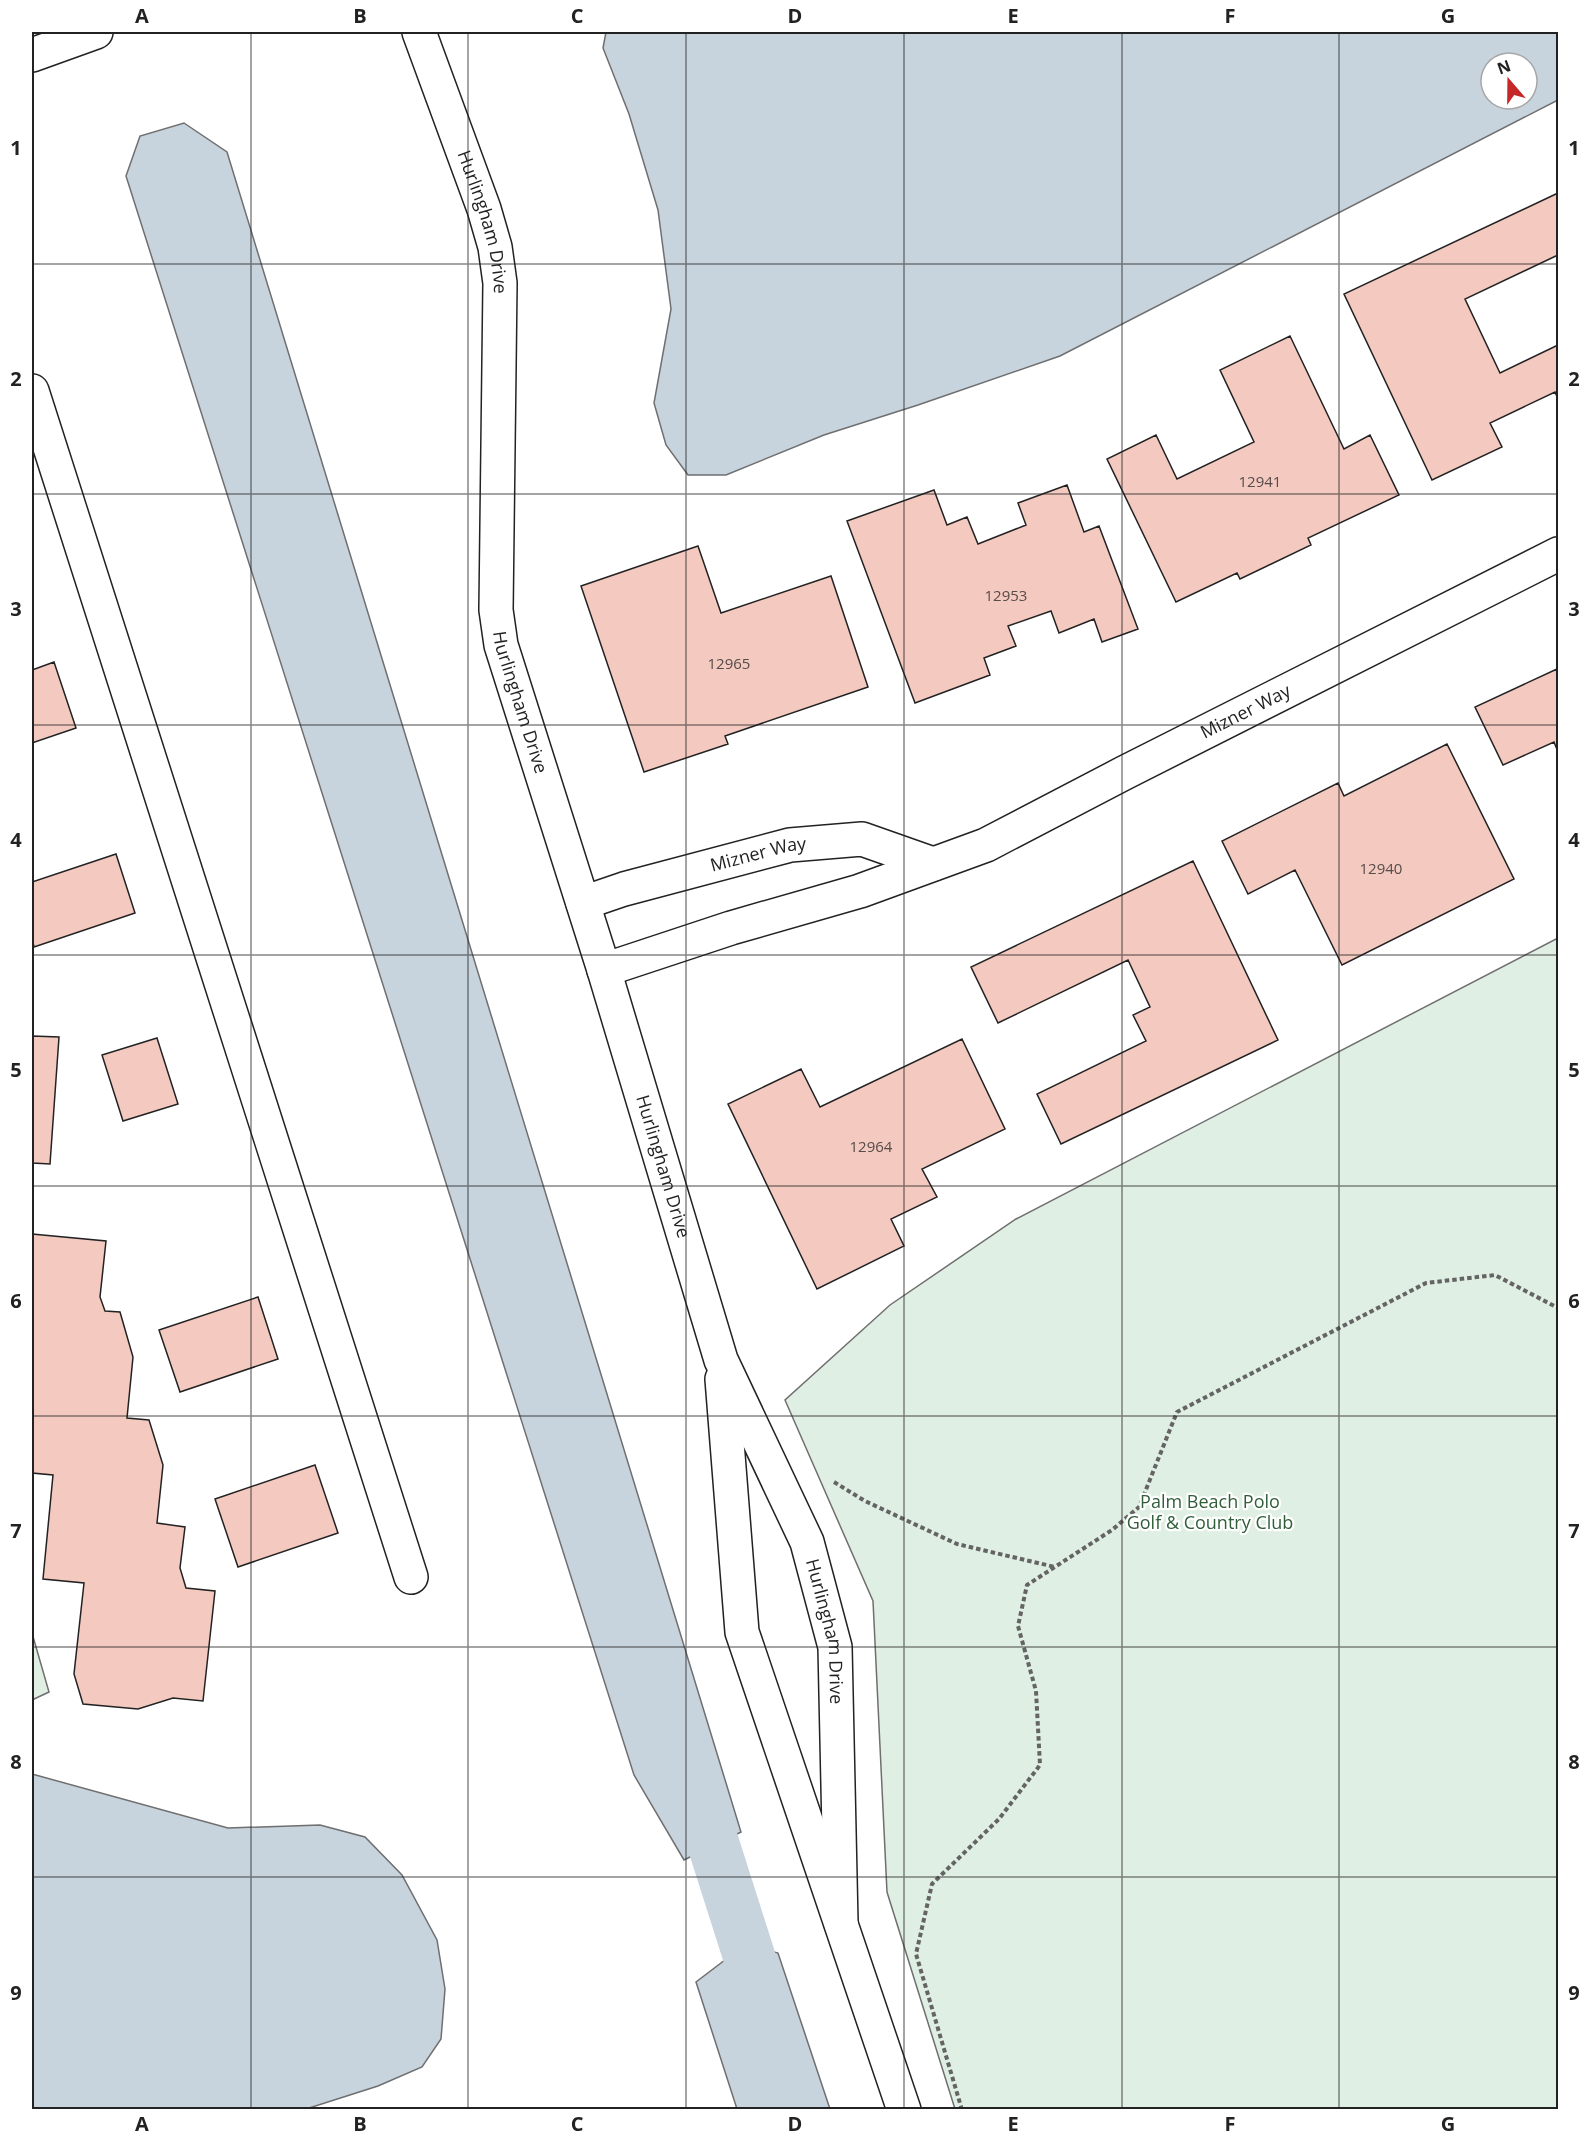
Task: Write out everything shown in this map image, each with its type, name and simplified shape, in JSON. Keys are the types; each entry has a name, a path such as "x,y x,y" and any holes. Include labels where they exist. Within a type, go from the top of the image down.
{"street":[{"path":"32,55 96,32"},
{"name":"Hurlingham Drive","path":"419,32 484,209 495,247 500,283 496,610 501,645 604,970 721,1360 807,1542 835,1647 841,1923"},
{"path":"32,391 411,1577"},
{"name":"Mizner Way","path":"604,970 731,928 860,891 986,845 1558,554"},
{"name":"Mizner Way","path":"583,903 624,889 790,845 862,839 933,864"},
{"name":"Hurlingham Drive","path":"721,1360 742,1632 904,2109"}],"path":[{"path":"962,2109 916,1954 932,1884 999,1819 1040,1765 1036,1691 1018,1626 1027,1585 1112,1530 1139,1508 1177,1412 1405,1293 1426,1283 1495,1275 1558,1308"},
{"path":"834,1482 865,1501 957,1544 1055,1567"}],"green space":[{"name":"Palm Beach Polo Golf & Country Club","path":"1558,938 1558,2109 955,2109 887,1892 873,1601 785,1400 890,1305 1016,1219"},
{"path":"32,1633 49,1692 32,1700"}],"shaded area":[{"path":"606,32 1558,32 1558,100 1539,110 1539,51 1479,51 1479,111 1537,111 1060,356 824,435 726,475 688,475 666,445 654,403 671,309 658,210 629,114 603,48"},
{"path":"184,123 227,152 741,1832 684,1860 634,1775 126,176 140,136"},
{"path":"32,1774 228,1828 320,1825 365,1837 402,1875 437,1940 445,1989 441,2039 422,2067 378,2086 306,2109 32,2109"},
{"path":"746,1944 778,1953 830,2109 737,2109 696,1982"}],"building":[{"path":"1558,193 1558,255 1465,299 1500,373 1558,345 1558,399 1555,392 1490,423 1502,447 1432,480 1344,294"},
{"path":"1290,336 1344,449 1370,435 1399,495 1308,538 1311,545 1240,579 1237,573 1176,602 1107,459 1156,435 1177,479 1254,442 1220,370"},
{"path":"1067,485 1084,532 1099,526 1138,629 1102,642 1094,619 1059,633 1051,611 1008,626 1016,646 984,658 990,675 915,703 847,521 934,490 947,525 967,517 978,544 1026,525 1018,503"},
{"path":"698,546 721,613 831,576 868,687 725,736 728,744 644,772 581,586"},
{"path":"54,662 76,728 32,743 32,670"},
{"path":"1557,669 1558,752 1554,742 1503,765 1475,707"},
{"path":"1447,744 1514,879 1342,965 1295,870 1248,894 1222,841 1338,783 1344,796"},
{"path":"116,854 135,913 34,947 32,882"},
{"path":"1193,861 1278,1040 1061,1144 1037,1094 1146,1041 1133,1015 1150,1007 1128,960 998,1023 971,967"},
{"path":"32,1036 59,1037 50,1164 32,1163"},
{"path":"157,1038 178,1104 123,1121 102,1055"},
{"path":"962,1039 1005,1129 922,1169 937,1197 891,1219 904,1246 817,1289 728,1104 801,1069 820,1107"},
{"path":"32,1234 106,1241 100,1297 105,1311 120,1312 133,1357 127,1418 149,1420 163,1465 157,1523 185,1527 180,1568 186,1588 215,1591 203,1701 173,1698 138,1709 83,1704 74,1674 84,1583 43,1579 53,1475 32,1473"},
{"path":"258,1297 278,1359 180,1392 159,1330"},
{"path":"315,1465 338,1533 238,1567 215,1499"}],"waterway":[{"path":"692,1777 798,2110"}]}
